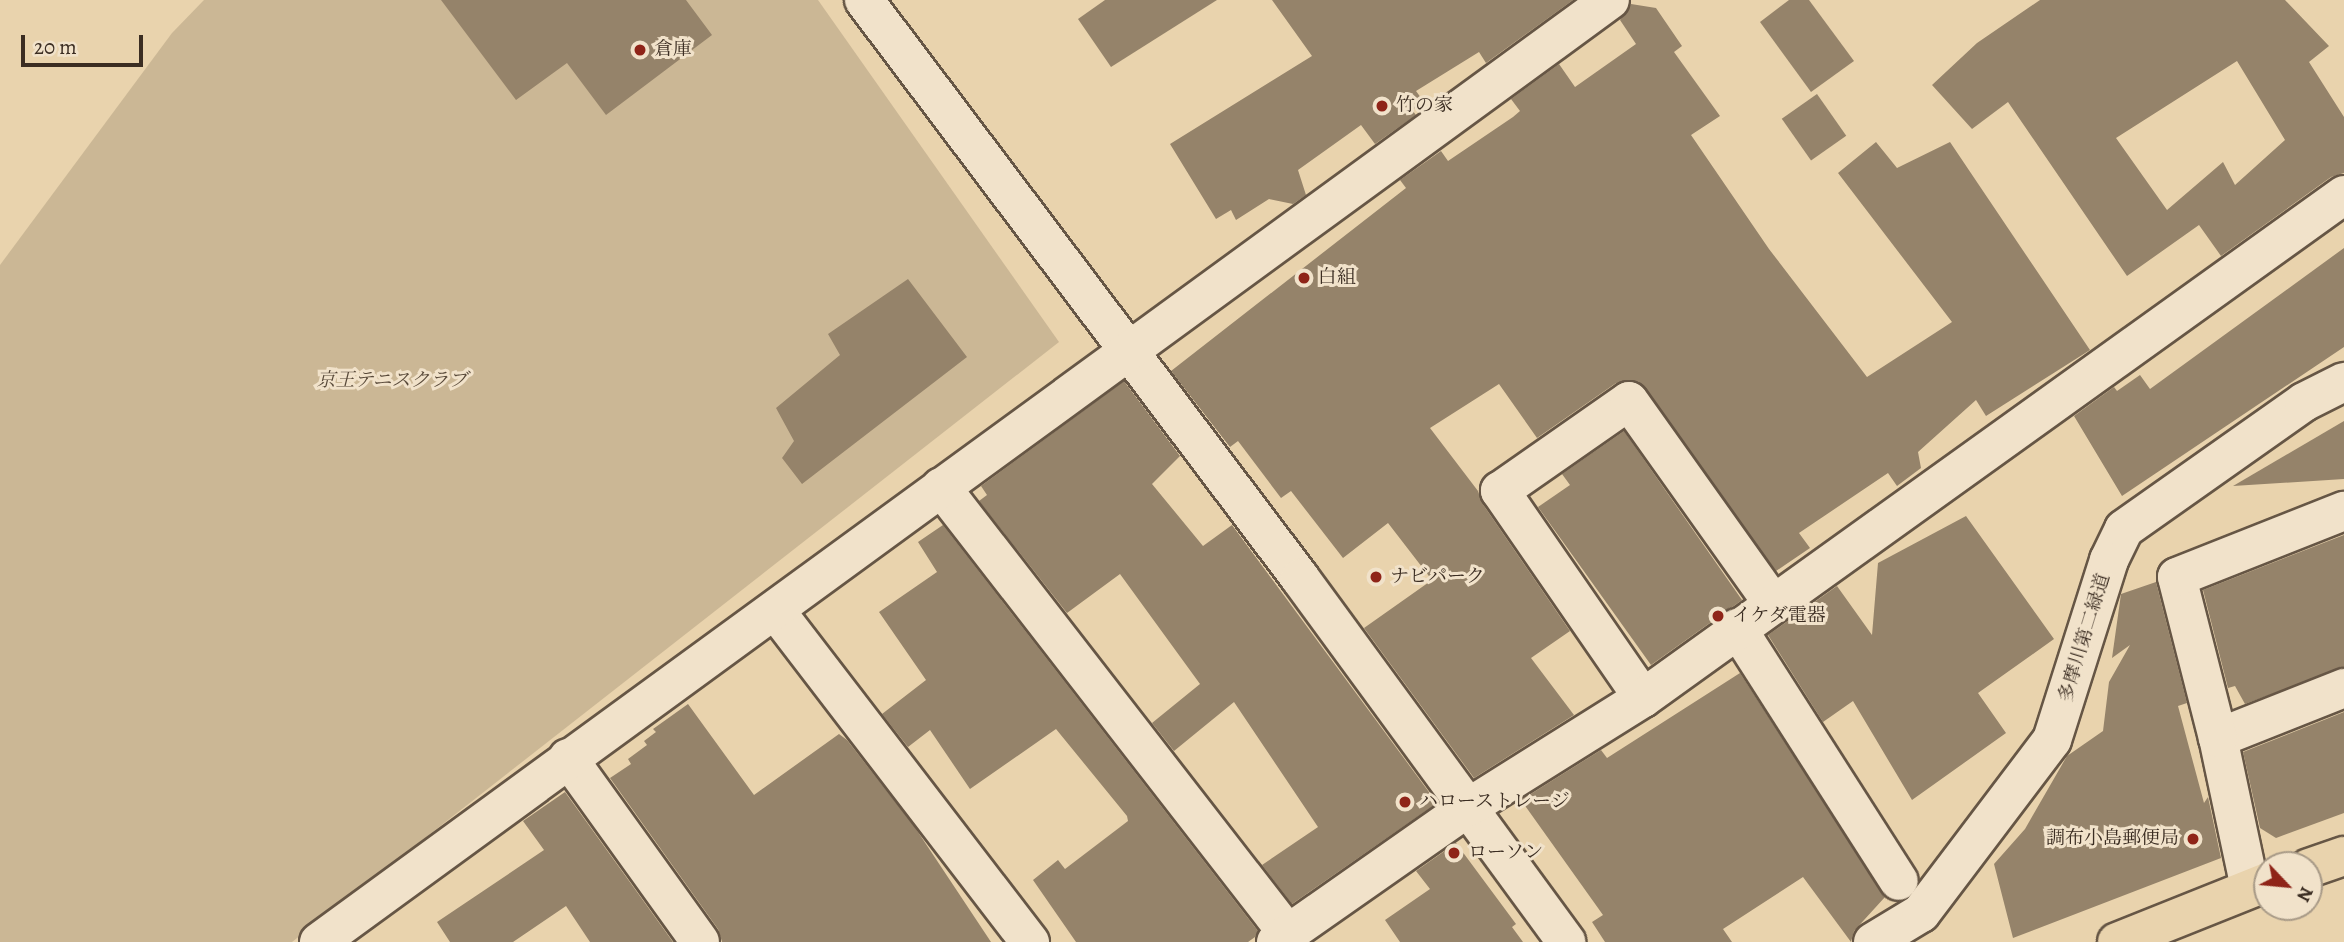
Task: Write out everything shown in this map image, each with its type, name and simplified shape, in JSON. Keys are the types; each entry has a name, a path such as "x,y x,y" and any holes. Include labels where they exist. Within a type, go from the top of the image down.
{"main road":[{"path":"2323,863 2344,856"},
{"path":"2117,942 2253,887"}],"street":[{"path":"864,0 1129,349 1566,942"},
{"path":"319,942 1610,0"},
{"path":"941,487 1282,938 1469,807 1643,698 1737,628 1880,532 2344,195"},
{"name":"多摩川第二緑道","path":"1873,942 1921,913 2052,740 2109,560 2124,529 2304,402 2344,382"},
{"path":"1643,698 1500,491 1629,401 1773,604"},
{"path":"2253,867 2176,577 2344,511"},
{"path":"775,610 1030,942"},
{"path":"1737,628 1899,881"},
{"path":"2218,738 2344,688"},
{"path":"568,758 700,942"}],"green space":[{"name":"京王テニスクラブ","path":"204,0 818,0 1059,342 292,942 0,942 0,265 172,33"}],"building":[{"path":"441,0 686,0 712,35 606,115 567,63 516,100"},
{"path":"1105,0 1217,0 1111,67 1078,19"},
{"path":"1272,0 1573,0 1486,63 1479,52 1416,91 1424,102 1412,110 1416,115 1375,144 1361,125 1298,170 1306,195 1293,204 1269,199 1236,220 1231,210 1216,219 1170,144 1312,56"},
{"path":"1789,0 1809,0 1854,61 1811,92 1760,22"},
{"path":"2040,0 2285,0 2329,46 2309,62 2344,117 2344,173 2331,177 2221,256 2199,225 2127,276 2008,102 1972,129 1932,85 1977,43","holes":["2237,61 2285,140 2235,185 2223,162 2167,210 2116,138"]},
{"path":"1631,4 1656,8 1682,46 1674,52 1720,116 1691,135 1769,249 1867,377 1952,322 1838,173 1876,142 1897,168 1950,142 2090,350 1986,416 1976,400 1918,452 1921,468 1897,486 1888,473 1799,533 1810,548 1776,571 1638,381 1616,383 1537,438 1499,384 1430,428 1478,491 1482,503 1570,631 1531,658 1574,715 1474,778 1364,628 1432,580 1388,523 1343,558 1291,491 1281,498 1238,441 1230,447 1171,371 1406,188 1400,180 1441,151 1448,161 1513,117 1520,111 1511,99 1559,64 1575,87 1636,44 1620,20"},
{"path":"1817,94 1846,136 1811,160 1782,119"},
{"path":"2344,248 2344,347 2122,496 2074,416 2114,387 2117,391 2140,375 2150,389"},
{"path":"908,279 967,357 802,484 782,458 794,441 776,408 840,355 828,334"},
{"path":"1124,381 1180,456 1152,484 1203,546 1232,525 1437,803 1292,904 1262,865 1318,827 1234,702 1174,751 1152,723 1200,684 1120,574 1067,613 979,501 987,495 981,486"},
{"path":"2344,421 2344,479 2233,486"},
{"path":"1624,431 1742,600 1651,665 1538,507 1570,485 1562,474"},
{"path":"1966,516 2054,639 1978,693 2006,733 1912,800 1853,701 1823,722 1768,635 1837,586 1872,635 1878,563"},
{"path":"943,525 1258,931 1255,937 1248,942 1076,942 1033,880 1058,860 1065,869 1128,821 1127,816 1056,729 970,789 930,730 908,747 882,714 926,680 879,612 937,572 918,542"},
{"path":"2344,535 2344,667 2245,704 2235,686 2228,688 2203,590"},
{"path":"2156,582 2187,703 2178,706 2204,803 2208,797 2221,858 2013,938 1994,864 2025,829 2067,756 2103,731 2109,682 2130,645 2112,658 2121,594"},
{"path":"1740,673 1885,897 1854,931 1851,942 1803,877 1723,929 1732,942 1605,942 1592,922 1603,915 1521,800 1601,750 1607,758"},
{"path":"688,704 754,795 839,734 847,740 914,826 991,942 722,942 718,929 610,778 631,764 628,759 647,745 644,741 656,732 653,729"},
{"path":"2344,712 2344,813 2276,838 2260,828 2243,752"},
{"path":"565,792 673,942 590,942 566,906 513,942 450,942 437,922 544,850 523,821"},
{"path":"1456,843 1516,924 1512,927 1523,942 1400,942 1385,920 1430,889 1416,871"}],"place":[{"name":"倉庫","path":"640,50"},
{"name":"竹の家","path":"1382,106"},
{"name":"白組","path":"1304,278"},
{"name":"ナビパーク","path":"1376,577"},
{"name":"イケダ電器","path":"1718,616"},
{"name":"ハローストレージ","path":"1405,802"},
{"name":"調布小島郵便局","path":"2193,839"},
{"name":"ローソン","path":"1454,853"}]}
